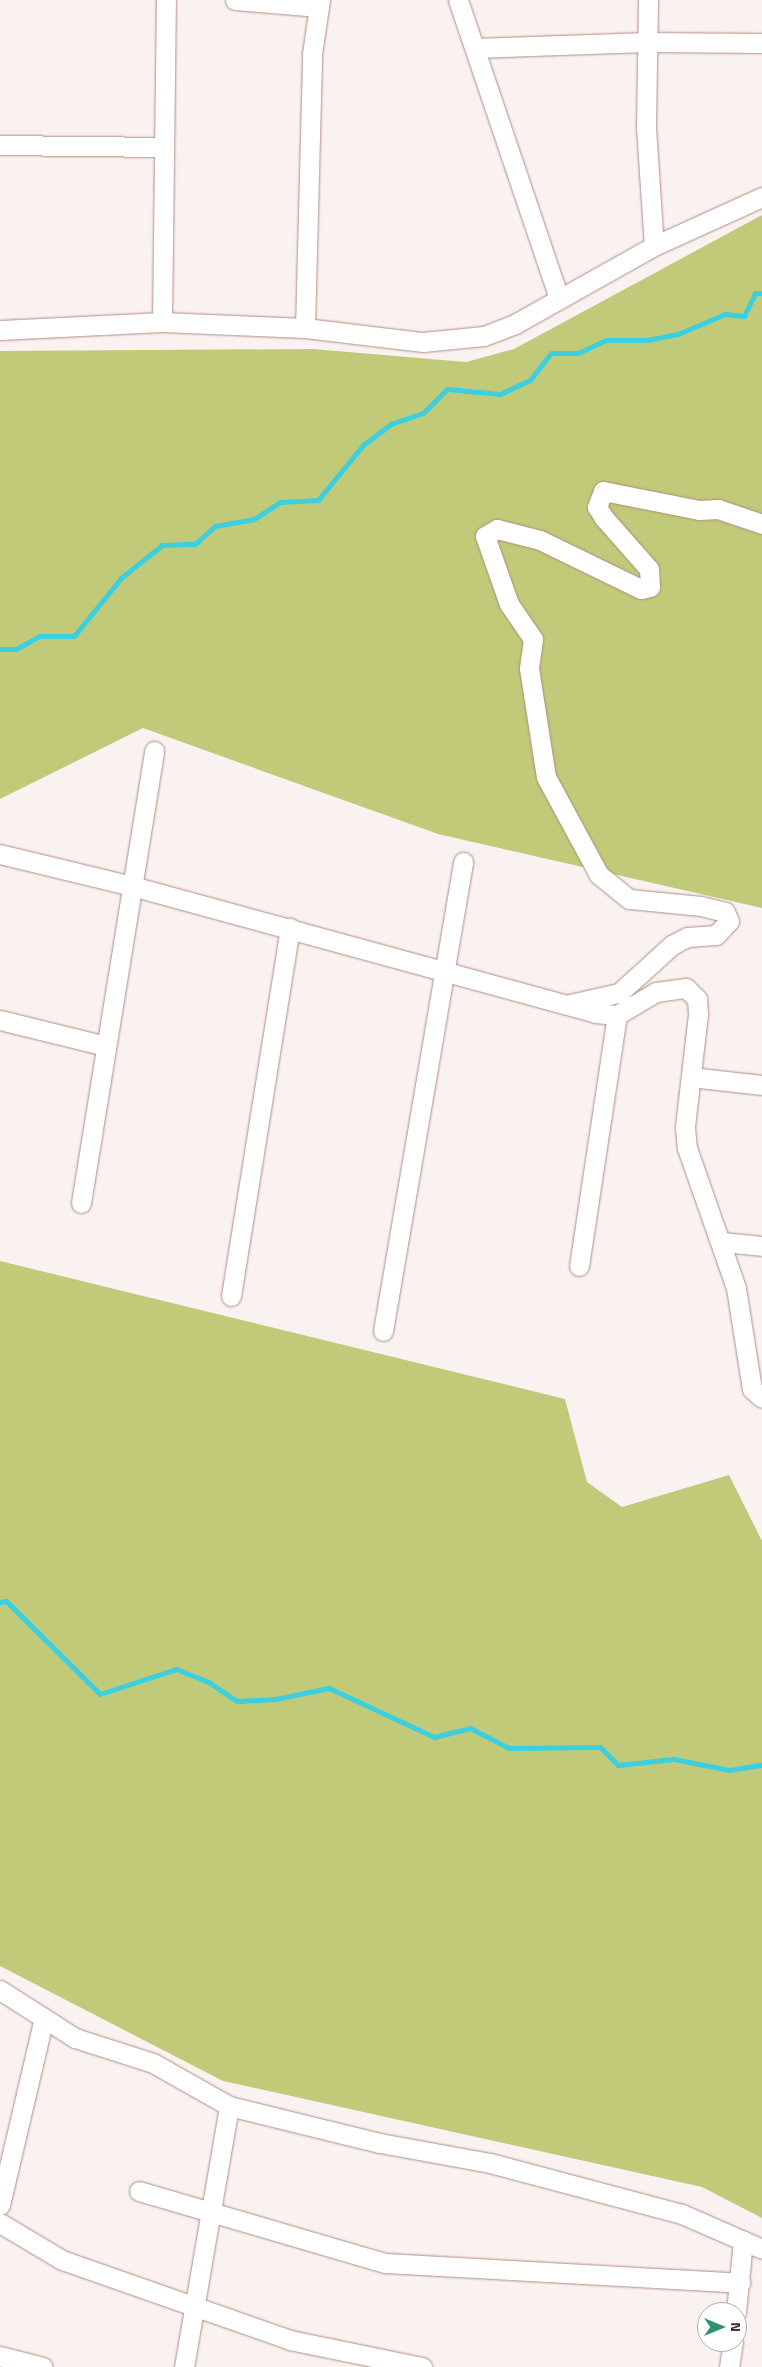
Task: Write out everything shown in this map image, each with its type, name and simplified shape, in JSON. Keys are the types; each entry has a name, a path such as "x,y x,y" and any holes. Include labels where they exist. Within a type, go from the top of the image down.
{"street":[{"path":"162,322 166,0"},
{"path":"235,0 319,4 312,54 305,328"},
{"path":"458,0 559,298"},
{"path":"648,0 646,127 654,246"},
{"path":"475,48 647,42 762,43"},
{"path":"0,145 164,147"},
{"path":"0,330 162,322 305,328 423,342 456,341 484,336 507,327 654,246 762,196"},
{"path":"570,1004 619,993 672,945 687,937 716,935 729,921 725,912 701,906 629,899 599,875 546,777 529,668 533,638 509,604 485,536 497,528 540,540 641,589 650,587 649,569 604,518 598,507 603,491 699,510 718,509 762,524"},
{"path":"81,1203 154,751"},
{"path":"0,854 132,886 617,1015 656,992 686,988 698,999 685,1128 687,1148 722,1242 736,1288 752,1389 762,1398"},
{"path":"383,1331 442,969 463,862"},
{"path":"231,1296 290,928"},
{"path":"579,1266 617,1015"},
{"path":"0,1020 106,1046"},
{"path":"691,1077 762,1085"},
{"path":"722,1242 762,1246"},
{"path":"0,1990 75,2038 153,2063 229,2106 380,2143 490,2162 682,2214 762,2249"},
{"path":"0,2205 44,2018"},
{"path":"184,2367 229,2106"},
{"path":"139,2191 386,2264 740,2283"},
{"path":"0,2223 62,2260 290,2340 422,2367"},
{"path":"737,2302 743,2240"},
{"path":"729,2367 731,2352"},
{"path":"0,2356 43,2367"}],"green space":[{"path":"762,215 762,908 438,834 143,728 0,799 0,351 313,349 466,362 514,349"},
{"path":"0,1261 565,1399 587,1482 622,1507 729,1475 762,1541 762,2218 702,2187 223,2081 0,1966"}],"waterway":[{"path":"0,649 16,649 39,636 74,636 121,578 162,545 195,544 215,526 254,519 280,502 318,500 363,445 391,424 423,413 447,389 500,394 530,380 551,353 578,353 606,340 647,340 678,334 725,314 744,316 755,293 762,293"},
{"path":"0,1602 6,1601 100,1694 176,1669 210,1683 237,1701 275,1699 329,1688 434,1737 470,1728 509,1748 600,1747 618,1765 674,1759 729,1770 762,1765"}]}
